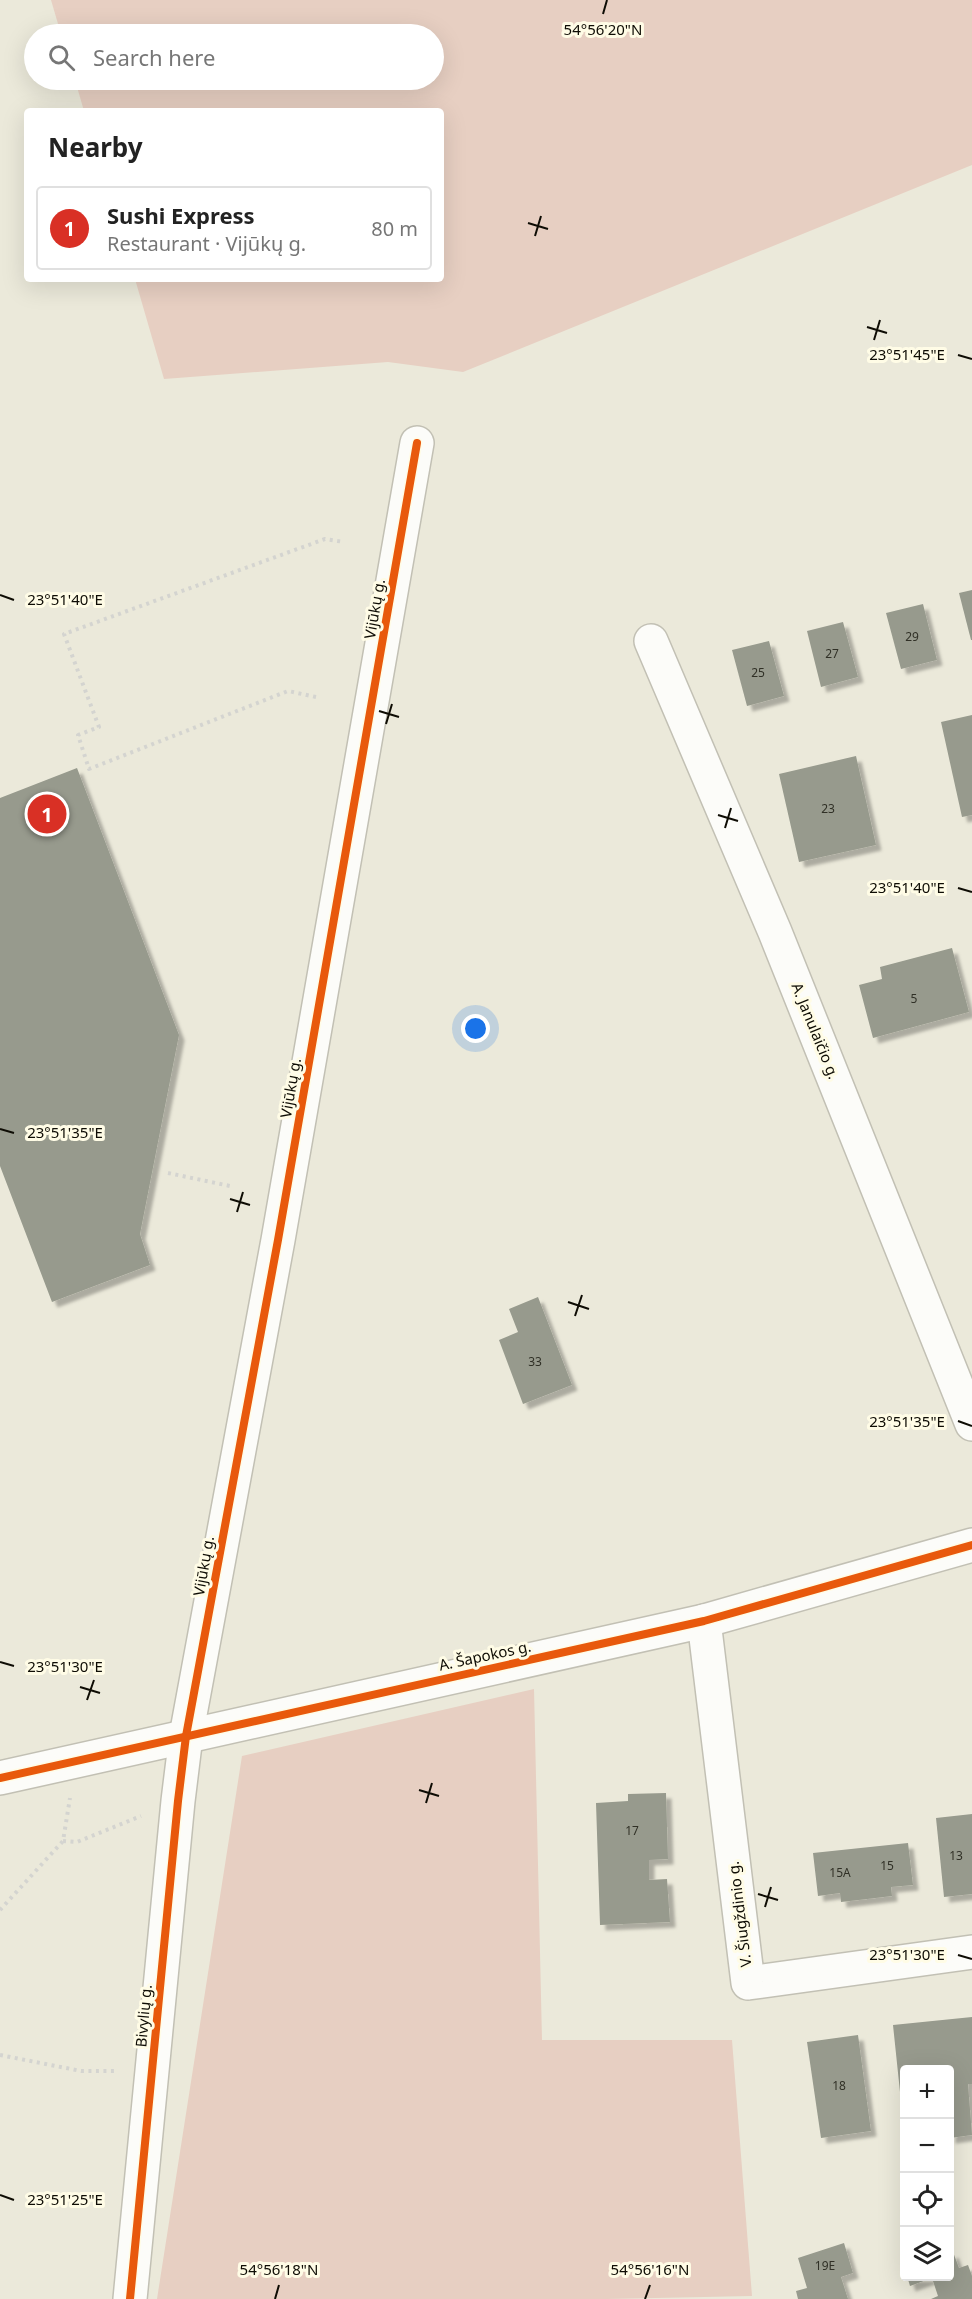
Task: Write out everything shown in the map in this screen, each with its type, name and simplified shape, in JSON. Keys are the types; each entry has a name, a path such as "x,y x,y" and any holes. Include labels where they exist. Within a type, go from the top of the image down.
{"street":[{"name":"Vijūkų g.","path":"186,1736 278,1240 417,443"},
{"name":"A. Janulaičio g.","path":"651,641 775,932 972,1424"},
{"name":"A. Šapokos g.","path":"0,1778 704,1621 972,1545"},
{"name":"V. Šiugždinio g.","path":"704,1621 748,1983 972,1952"},
{"name":"Bivylių g.","path":"130,2299 186,1736"}],"path":[{"path":"316,697 288,691 89,769 78,735 99,727 64,634 325,539 344,542"},
{"path":"168,1173 230,1186"},
{"path":"0,1910 63,1841 73,1782 69,1762"},
{"path":"63,1841 77,1842 178,1801"},
{"path":"0,2055 81,2071 152,2070"}],"shaded area":[{"path":"51,0 972,0 972,165 463,372 388,362 164,379 136,282 444,282 444,108 83,108 78,90 444,90 444,24 58,24"},
{"path":"534,1689 542,2040 732,2040 752,2296 607,2299 157,2299 242,1756"}],"building":[{"path":"972,590 972,640 971,640 959,593"},
{"path":"923,604 937,660 901,669 886,613"},
{"path":"843,622 858,677 821,687 807,631"},
{"path":"769,641 784,696 747,706 732,650"},
{"path":"972,715 972,815 962,817 941,722"},
{"path":"856,756 876,845 799,862 779,774"},
{"path":"77,768 179,1035 140,1234 150,1265 52,1302 0,1166 0,798"},
{"path":"952,948 969,1012 873,1038 859,985 882,979 880,967"},
{"path":"538,1297 572,1385 523,1404 499,1340 518,1332 509,1309"},
{"path":"666,1793 668,1859 649,1860 649,1880 667,1879 670,1922 600,1925 596,1803 628,1801 628,1794"},
{"path":"972,1814 972,1894 944,1897 936,1818"},
{"path":"908,1843 913,1885 891,1887 892,1896 867,1899 841,1902 840,1893 818,1896 813,1853"},
{"path":"972,2017 972,2084 968,2084 972,2135 954,2137 954,2065 900,2065 900,2092 893,2025"},
{"path":"858,2035 871,2131 821,2138 807,2042"},
{"path":"844,2243 853,2273 841,2277 848,2299 798,2299 796,2291 807,2288 798,2258"},
{"path":"954,2255 959,2268 968,2265 972,2276 972,2299 931,2299 938,2296 933,2281 954,2281"},
{"path":"908,2281 924,2281 910,2286"}],"cycle path":[{"path":"130,2299 186,1736 278,1240 417,443"},
{"path":"0,1778 704,1621 972,1545"}],"place":[{"name":"Sushi Express","path":"47,814"}]}
